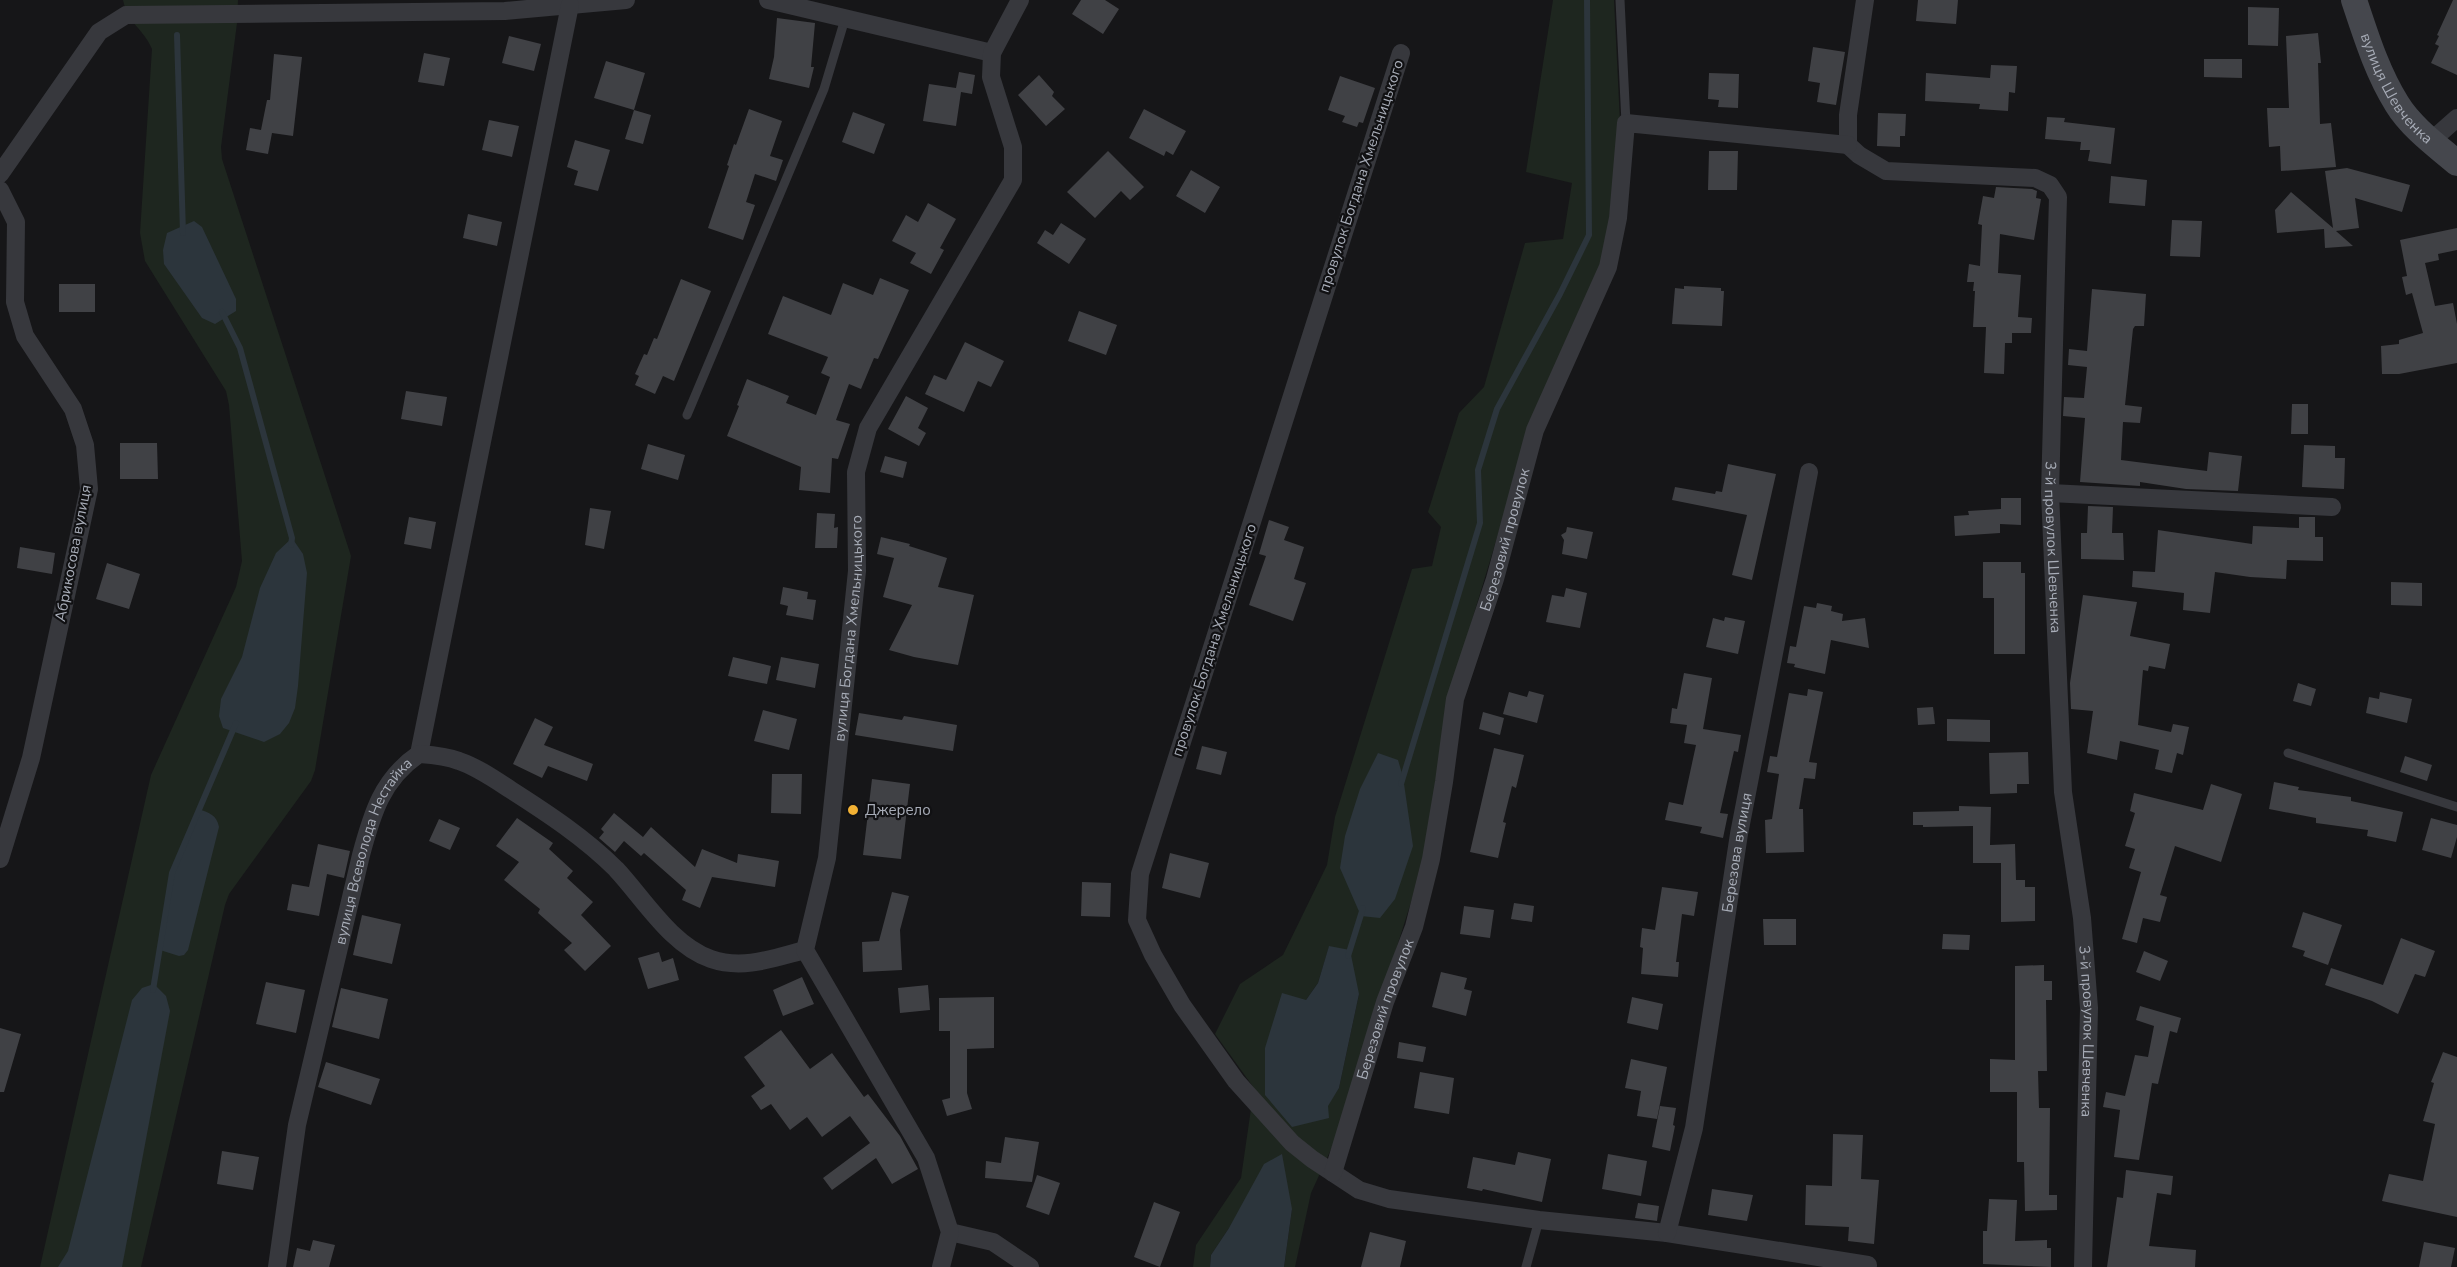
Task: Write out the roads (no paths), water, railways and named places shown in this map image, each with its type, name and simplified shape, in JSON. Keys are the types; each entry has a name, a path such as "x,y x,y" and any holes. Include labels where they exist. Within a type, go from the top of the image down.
{"street":[{"path":"0,174 99,32 126,15 338,7 505,11 626,0"},
{"path":"768,0 992,53"},
{"name":"вулиця Богдана Хмельницького","path":"805,950 827,858 857,571 855,472 868,428 1013,180 1013,147 991,77 992,53 1020,0"},
{"path":"1626,123 1848,145 1848,114 1864,0"},
{"name":"вулиця Шевченка","path":"2354,0 2374,62 2398,106 2431,141 2457,164"},
{"path":"419,754 570,5"},
{"name":"провулок Богдана Хмельницького","path":"1401,53 1140,874 1137,920 1153,955 1182,1005 1236,1082 1292,1143 1359,1190 1389,1199 1539,1220 1667,1233 1868,1265"},
{"path":"2431,141 2457,118"},
{"name":"Березовий провулок","path":"1333,1173 1385,1002 1414,927 1431,859 1455,699 1495,579 1535,430 1608,267 1618,218 1626,123"},
{"name":"3-й провулок Шевченка","path":"1848,145 1859,155 1886,171 2035,178 2050,185 2058,196 2050,493 2063,792 2082,918 2089,1008 2083,1267"},
{"name":"Абрикосова вулиця","path":"0,190 16,222 15,302 25,336 73,409 85,445 89,489 31,758 0,859"},
{"name":"Березова вулиця","path":"1667,1233 1694,1128 1739,834 1809,472"},
{"path":"2050,493 2332,507"},
{"name":"вулиця Всеволода Нестайка","path":"277,1267 304,1087 367,834 392,778 401,766 419,754 442,756 470,765 541,809 600,854 672,932 691,949 711,959 731,964 751,964 805,950"},
{"path":"805,950 926,1158 950,1232 941,1267"},
{"path":"950,1232 993,1242 1030,1267"}],"lane":[{"path":"1620,0 1626,123"},
{"path":"687,415 825,89 845,19"},
{"path":"2288,753 2457,807"},
{"path":"1526,1267 1539,1220"}],"waterway":[{"path":"1401,784 1480,523 1478,470 1497,409 1560,294 1589,235 1587,0"},
{"path":"177,35 183,233"},
{"path":"222,312 240,348 292,538 291,545"},
{"path":"153,990 172,873 236,723"},
{"path":"1348,956 1363,908"}],"place":[{"name":"Джерело","path":"853,810"}]}
